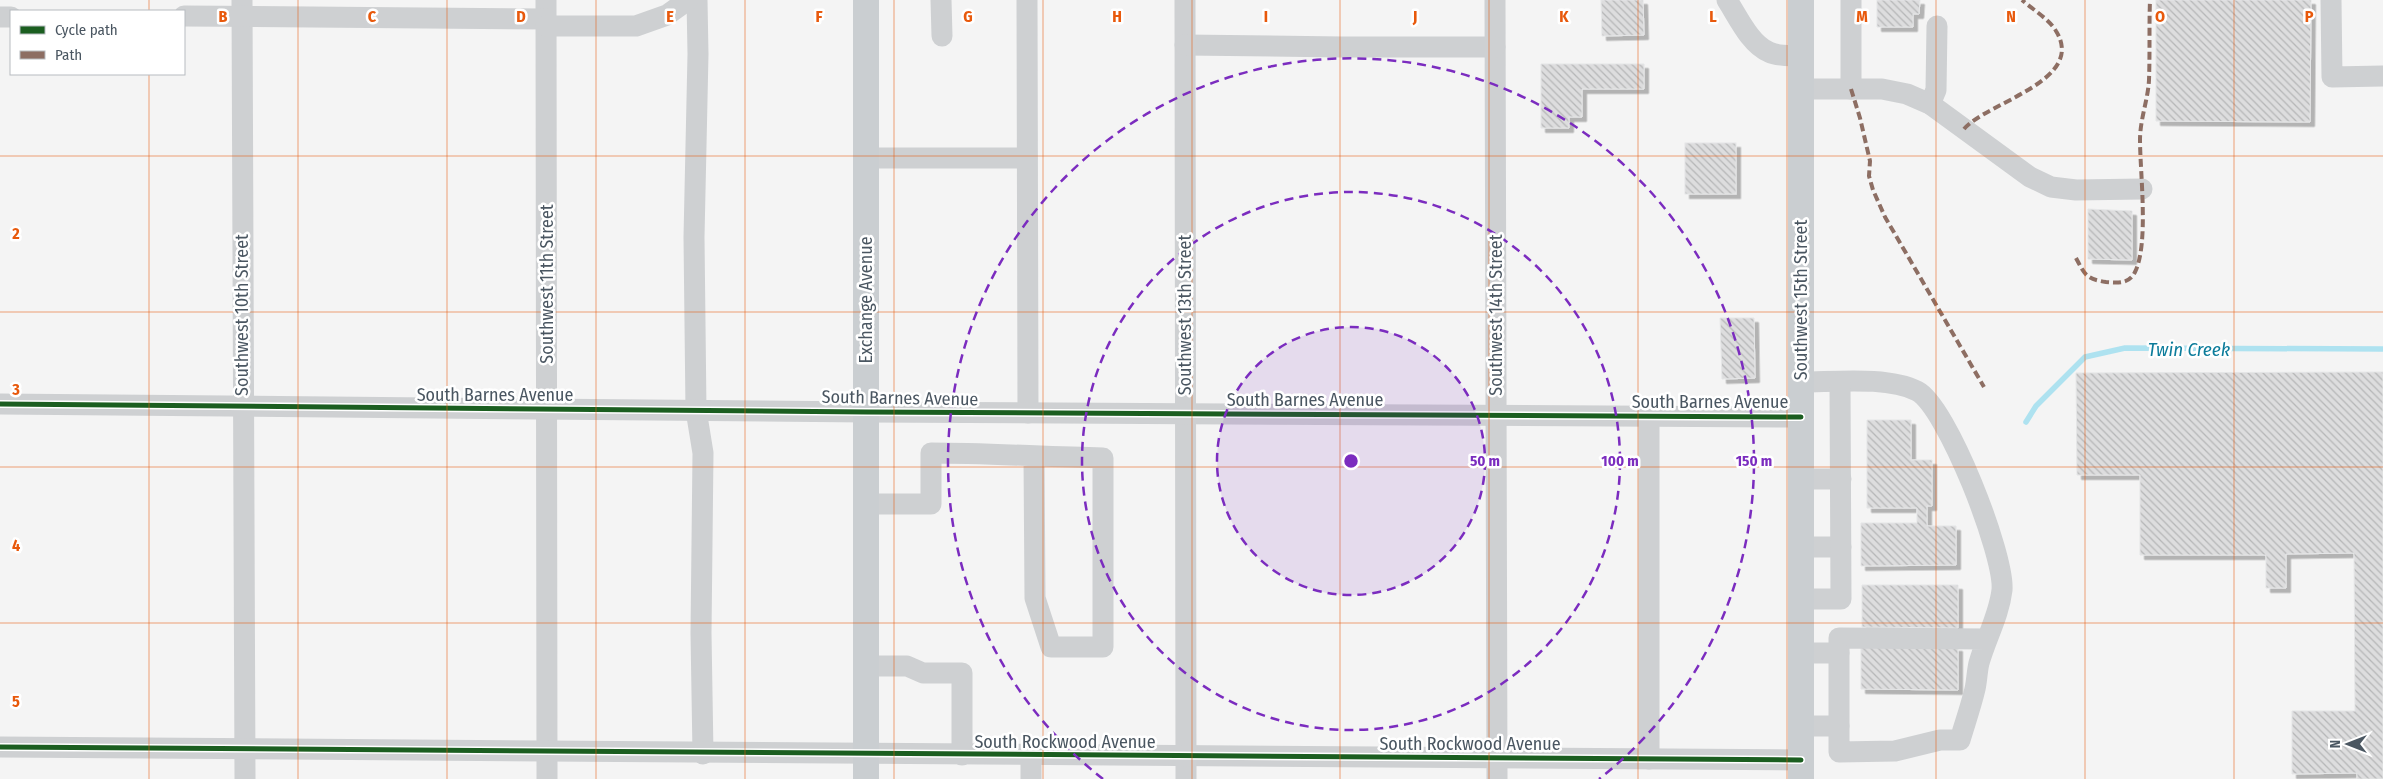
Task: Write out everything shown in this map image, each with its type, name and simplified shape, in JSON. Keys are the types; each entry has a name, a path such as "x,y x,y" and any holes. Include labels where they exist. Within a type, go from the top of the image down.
{"main road":[{"name":"Exchange Avenue","path":"866,0 866,767"},
{"name":"Southwest 15th Street","path":"1800,770 1801,0"}],"street":[{"path":"185,16 242,8 546,15 636,26 667,15 688,0"},
{"path":"697,0 698,54 694,237 696,410 703,452 701,633 703,754"},
{"path":"941,0 942,36"},
{"path":"1026,0 1028,413"},
{"name":"Southwest 13th Street","path":"1185,0 1186,779"},
{"name":"Southwest 14th Street","path":"1495,0 1497,779"},
{"path":"1727,0 1757,44 1776,55 1801,56"},
{"path":"1851,0 1851,88"},
{"path":"2331,0 2332,77 2383,76"},
{"name":"Southwest 10th Street","path":"242,8 244,779"},
{"name":"Southwest 11th Street","path":"546,15 547,779"},
{"path":"1930,104 1936,90 1937,26"},
{"path":"1185,45 1495,47"},
{"path":"1801,88 1882,88 1908,94 1930,104 2030,177 2051,186 2076,190 2142,190"},
{"path":"866,158 1027,158"},
{"path":"1800,382 1880,383 1918,391 1930,401 1939,413 1970,480 2001,571 2002,590 1996,619 1987,638 1960,740 1940,740 1895,751 1839,752 1839,638 1987,638"},
{"path":"1801,599 1841,599 1840,383"},
{"name":"South Barnes Avenue","path":"0,404 866,412 1185,412 1800,417"},
{"path":"1649,416 1650,759"},
{"path":"866,504 931,504 931,453 1000,453 1034,457 1103,458 1103,647 1051,647 1034,598 1034,457"},
{"path":"1801,479 1841,479"},
{"path":"1801,547 1841,547"},
{"path":"1800,653 1839,653"},
{"path":"866,666 907,666 923,673 962,673 962,755"},
{"path":"1800,726 1839,726"},
{"name":"South Rockwood Avenue","path":"0,747 703,754 866,767 962,755 1650,759 1800,770"},
{"path":"1031,755 1031,779"}],"building":[{"path":"1601,0 1643,0 1644,35 1602,36"},
{"path":"1877,0 1920,0 1919,14 1913,14 1913,27 1877,27"},
{"path":"2156,0 2311,0 2310,122 2156,121"},
{"path":"1541,64 1644,64 1644,89 1582,89 1582,117 1569,117 1569,128 1541,128"},
{"path":"1685,143 1736,143 1736,194 1685,194"},
{"path":"2088,209 2132,211 2132,260 2088,259"},
{"path":"1720,318 1754,318 1755,378 1722,379"},
{"path":"2383,372 2383,779 2357,779 2357,773 2292,774 2292,711 2355,711 2354,553 2286,554 2286,588 2266,588 2266,555 2140,555 2140,475 2077,475 2076,373"},
{"path":"1867,420 1911,420 1911,460 1932,460 1932,506 1927,506 1927,526 1956,526 1956,565 1861,566 1861,523 1917,523 1917,508 1867,508"},
{"path":"1862,585 1958,585 1958,628 1862,627"},
{"path":"1861,646 1958,647 1958,690 1861,689"}],"waterway":[{"name":"Twin Creek","path":"2026,422 2036,406 2085,357 2125,348 2383,349"}],"marked path":[{"path":"1964,129 1992,109 2030,89 2047,77 2058,64 2062,48 2056,31 2045,18 2022,0"},
{"path":"2076,258 2090,278 2115,283 2130,279 2135,272 2139,260 2143,226 2140,140 2149,80 2150,0"},
{"path":"1851,89 1870,161 1869,176 1885,217 1984,387"}],"cycle path":[{"path":"0,404 866,412 1801,417"},
{"path":"0,747 1801,760"}]}
